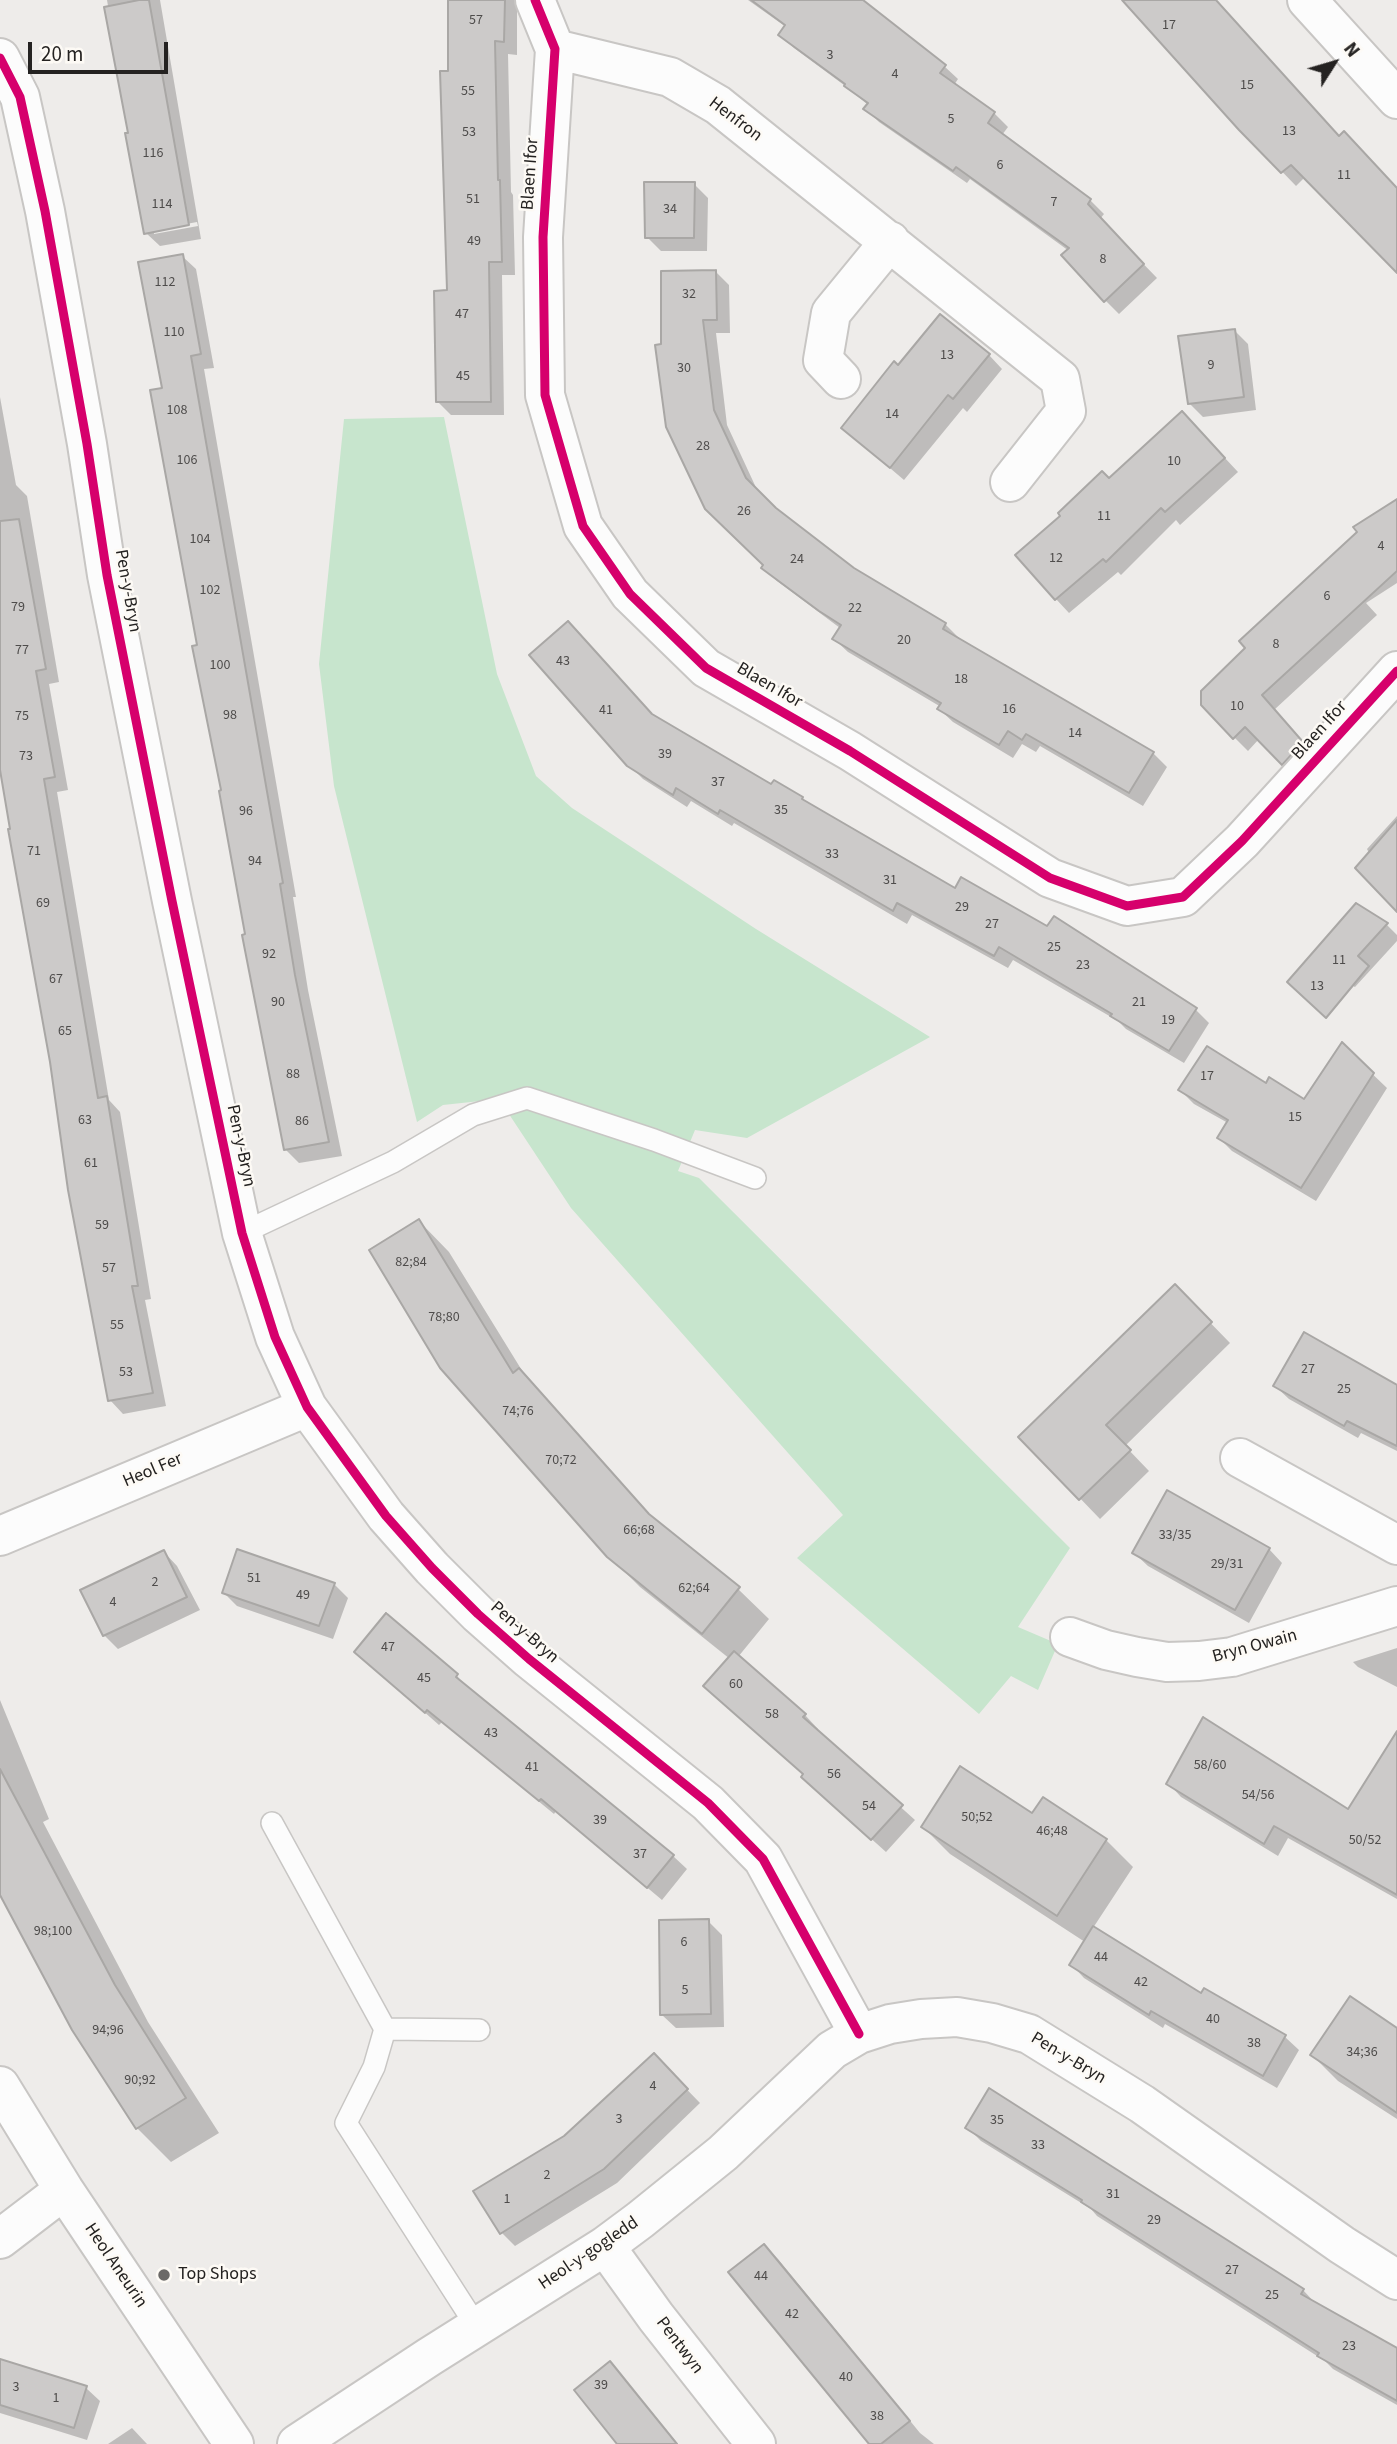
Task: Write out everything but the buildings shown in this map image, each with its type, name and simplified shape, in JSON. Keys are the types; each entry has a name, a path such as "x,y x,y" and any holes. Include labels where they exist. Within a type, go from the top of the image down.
{"street":[{"name":"Blaen Ifor","path":"535,0 555,49 543,237 545,395 583,526 630,594 706,668 850,751 1050,878 1127,906 1183,897 1242,841 1397,671"},
{"path":"1307,0 1397,99"},
{"name":"Henfron","path":"555,49 670,77 718,105 1060,379 1066,411 1010,482"},
{"name":"Pen-y-Bryn","path":"0,58 20,97 45,211 110,589 242,1233 275,1337 307,1407 386,1516 478,1614 586,1706 708,1803 763,1859 859,2034 890,2024 957,2017 992,2023 1029,2034 1142,2104 1342,2245 1397,2280"},
{"path":"841,379 823,360 831,313 890,241"},
{"name":"Heol Fer","path":"0,1536 307,1407"},
{"path":"1240,1458 1397,1545"},
{"name":"Bryn Owain","path":"1070,1637 1137,1657 1167,1662 1199,1661 1232,1657 1397,1606"},
{"name":"Heol-y-gogledd","path":"297,2444 605,2246 723,2153 832,2050 859,2034"},
{"name":"Heol Aneurin","path":"0,2086 64,2190 233,2444"},
{"path":"0,2239 64,2190"},
{"name":"Pentwyn","path":"605,2246 664,2327 756,2444"}],"lane":[{"path":"242,1233 393,1162 473,1115 527,1098 755,1178"},
{"path":"272,1823 385,2029 374,2067 346,2123 477,2327"},
{"path":"385,2029 479,2030"}],"green space":[{"path":"444,417 497,674 536,776 572,808 756,929 930,1037 747,1138 695,1130 678,1171 699,1178 1070,1548 1018,1627 1058,1644 1038,1690 1011,1676 979,1714 797,1558 843,1515 571,1208 499,1099 443,1105 417,1122 334,786 319,664 344,419"}],"cycle path":[{"path":"535,0 555,49 543,237 545,395 583,526 630,594 706,668 850,751 1050,878 1127,906 1183,897 1242,841 1397,671"},
{"path":"0,58 20,97 45,211 87,444 107,575 172,901 242,1233 275,1337 307,1407 386,1516 432,1568 529,1659 708,1803 763,1859 859,2034"}],"place":[{"name":"Top Shops","path":"164,2275"}]}
